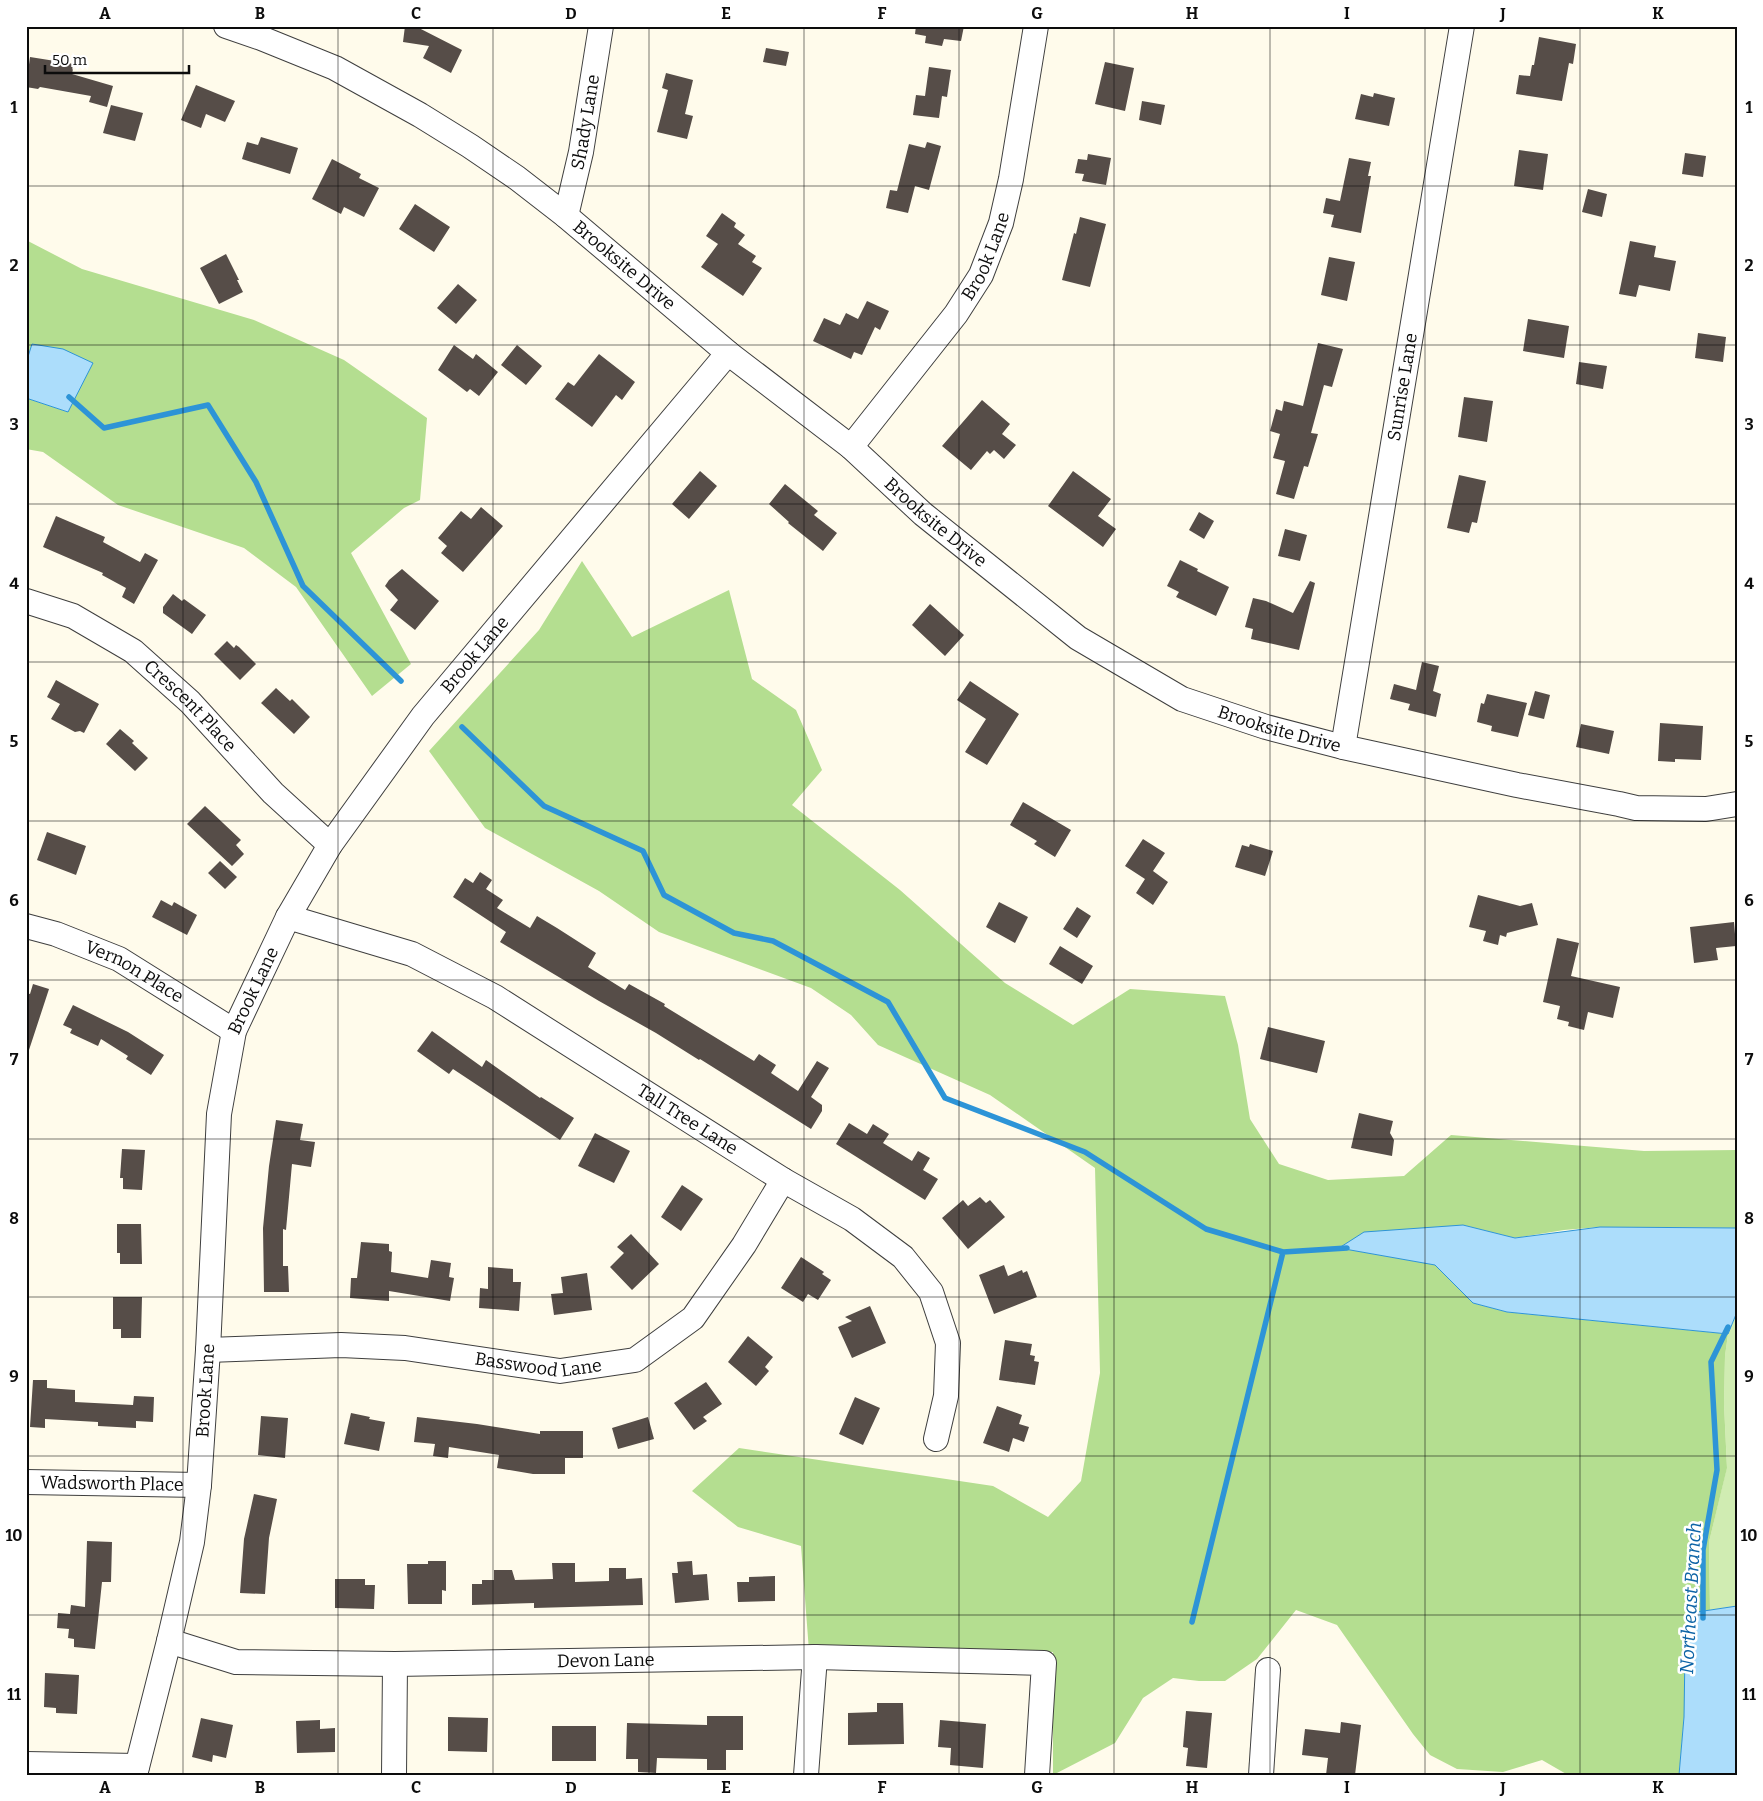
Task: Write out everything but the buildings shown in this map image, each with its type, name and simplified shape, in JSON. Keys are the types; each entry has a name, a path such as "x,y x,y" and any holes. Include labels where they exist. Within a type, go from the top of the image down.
{"street":[{"name":"Brooksite Drive","path":"226,26 335,68 420,115 509,172 566,216 728,353 850,447 923,514 1078,638 1182,699 1266,727 1343,747 1517,785 1636,808 1706,809 1737,804"},
{"name":"Shady Lane","path":"566,216 581,152 601,26"},
{"name":"Brook Lane","path":"850,447 956,314 984,266 1001,223 1011,179 1036,26"},
{"name":"Sunrise Lane","path":"1343,747 1462,26"},
{"name":"Brook Lane","path":"136,1770 192,1542 199,1485 208,1350 219,1114 234,1031 288,917 330,845 423,716 728,353"},
{"name":"Crescent Place","path":"26,601 73,616 133,651 190,702 273,793 330,845"},
{"name":"Tall Tree Lane","path":"288,917 412,954 495,997 782,1180 859,1224 903,1257 931,1292 948,1343 946,1396 936,1439"},
{"name":"Vernon Place","path":"26,926 56,934 119,959 234,1031"},
{"name":"Basswood Lane","path":"208,1350 341,1345 405,1348 560,1371 635,1360 693,1318 744,1245 782,1180"},
{"name":"Wadsworth Place","path":"26,1482 199,1485"},
{"name":"Devon Lane","path":"169,1641 236,1662 395,1664 815,1657 1044,1663 1037,1775"},
{"path":"806,1775 815,1657"},
{"path":"394,1775 395,1664"},
{"path":"1261,1775 1268,1670"},
{"path":"26,1764 136,1770"}],"green space":[{"path":"26,240 82,269 254,320 344,360 427,418 420,500 404,508 351,553 411,664 372,696 296,587 244,548 118,505 43,452 26,449 26,398 68,412 32,345 26,363"},
{"path":"582,561 632,637 729,590 752,679 796,710 822,770 792,805 900,890 1005,983 1073,1025 1130,989 1225,996 1238,1045 1250,1119 1279,1164 1328,1180 1404,1176 1451,1135 1644,1151 1737,1150 1737,1228 1600,1227 1564,1230 1515,1238 1463,1225 1340,1248 1436,1265 1473,1303 1507,1312 1728,1334 1725,1356 1724,1404 1727,1468 1709,1542 1710,1610 1697,1612 1679,1775 1568,1775 1542,1760 1503,1772 1457,1769 1430,1755 1413,1734 1337,1625 1296,1610 1257,1659 1225,1681 1173,1678 1143,1698 1115,1743 1053,1775 1053,1652 809,1651 801,1546 738,1527 692,1491 739,1448 993,1486 1048,1517 1081,1481 1100,1373 1095,1168 990,1095 878,1045 851,1015 811,988 659,932 599,891 485,828 429,751 539,630"},
{"path":"1737,1312 1737,1606 1710,1610 1709,1542 1727,1467 1724,1404 1725,1356 1728,1334"}],"water":[{"path":"32,344 63,349 93,363 68,412 26,398 26,363"},
{"path":"1463,1225 1515,1238 1600,1227 1737,1228 1737,1312 1728,1334 1507,1312 1473,1303 1435,1265 1339,1248 1364,1232"},
{"path":"1737,1606 1737,1775 1679,1775 1684,1717 1685,1651 1697,1612"}],"waterway":[{"path":"69,397 104,428 208,405 256,482 303,586 401,681"},
{"path":"462,727 544,806 643,851 664,895 734,933 773,941 888,1002 945,1098 1085,1152 1206,1229 1283,1252"},
{"path":"1192,1622 1283,1252 1347,1248"},
{"name":"Northeast Branch","path":"1703,1618 1703,1550 1717,1470 1711,1362 1728,1327"}]}
